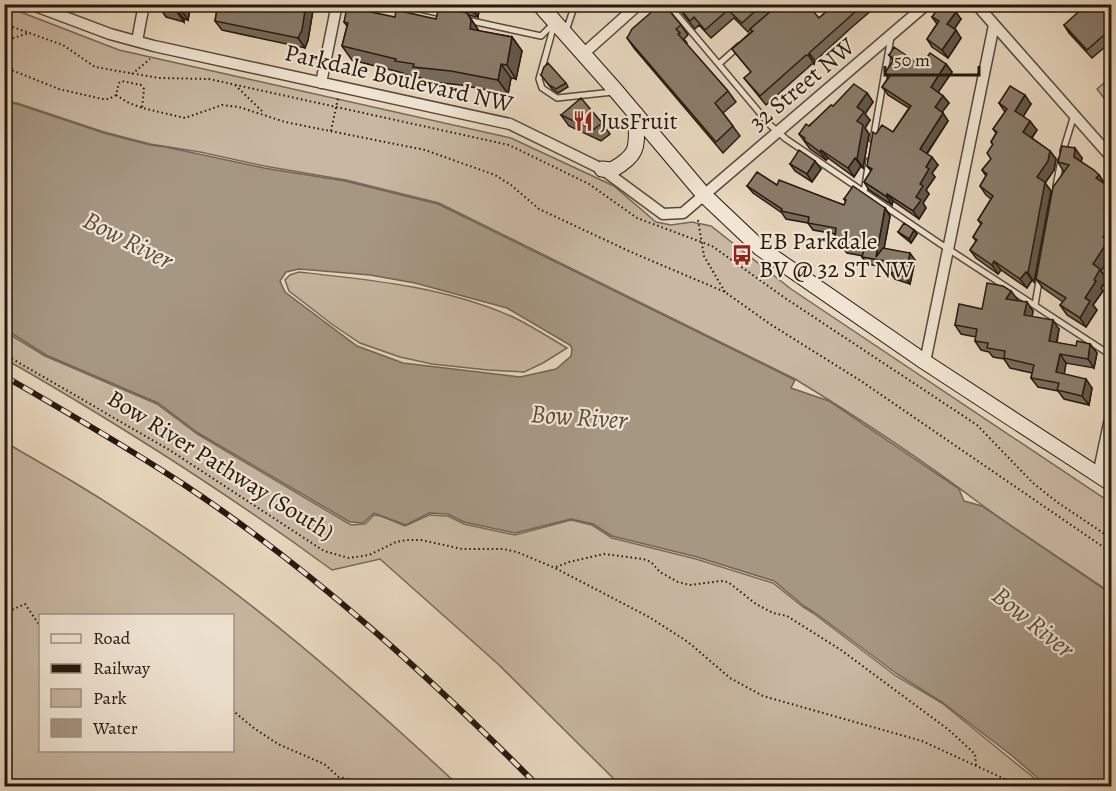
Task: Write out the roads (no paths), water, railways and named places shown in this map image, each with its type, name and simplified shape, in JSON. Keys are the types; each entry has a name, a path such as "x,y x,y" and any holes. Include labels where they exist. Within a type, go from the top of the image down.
{"main road":[{"path":"539,4 704,195 760,248 925,362 1112,484"},
{"path":"602,169 612,170 632,157 636,147 636,114"}],"street":[{"name":"Parkdale Boulevard NW","path":"30,4 110,34 137,41 510,124 602,169 663,214 683,213 704,195"},
{"path":"137,41 144,4"},
{"path":"321,83 337,4"},
{"path":"582,55 639,4"},
{"name":"32 Street NW","path":"704,195 927,4"},
{"path":"976,4 1112,158"},
{"path":"925,362 994,25"},
{"path":"1098,475 1112,409"}],"lane":[{"path":"397,4 454,17"},
{"path":"431,12 433,4"},
{"path":"565,36 575,4"},
{"path":"668,4 777,132 1112,356"},
{"path":"466,19 541,36 555,23"},
{"path":"555,23 538,79 542,88 557,98 617,92"},
{"path":"872,145 891,36"},
{"path":"720,63 745,41"},
{"path":"1056,191 1064,145 1074,115"},
{"path":"864,192 870,157"},
{"path":"1035,305 1041,270"}],"water":[{"name":"Bow River","path":"5,102 150,145 264,168 345,181 438,204 795,380 791,388 829,401 959,489 964,501 982,506 1111,594 1109,612 1112,613 1111,786 1047,786 942,702 897,674 804,606 774,581 697,557 612,536 593,524 571,519 515,533 464,522 448,514 429,513 406,525 374,513 363,523 350,522 198,433 158,403 46,355 5,329","holes":["299,269 370,275 415,283 507,308 570,345 571,356 556,369 520,377 403,363 357,346 285,292 280,281 286,272"]}],"railway":[{"path":"4,376 183,484 278,552 324,588 412,665 538,786"}],"place":[{"name":"JusFruit","path":"583,121"},
{"name":"EB Parkdale BV @ 32 ST NW","path":"742,255"}]}
